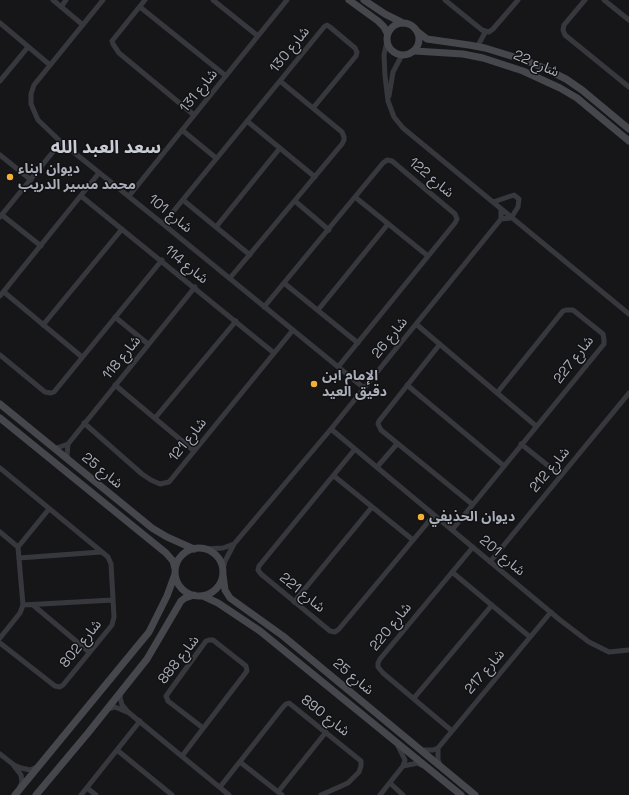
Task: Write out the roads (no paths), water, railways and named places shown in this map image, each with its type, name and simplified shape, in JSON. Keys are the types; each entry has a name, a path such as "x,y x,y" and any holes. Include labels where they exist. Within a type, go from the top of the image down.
{"street":[{"path":"53,0 83,25"},
{"path":"61,7 66,0"},
{"name":"شارع 101","path":"103,0 34,85 31,94 31,104 38,120 61,142 364,388"},
{"path":"146,0 112,41 114,47 119,53 194,115"},
{"path":"213,0 258,36"},
{"name":"شارع 131","path":"129,196 287,0"},
{"path":"349,0 384,27 389,48 395,53 409,55 415,51 419,44 420,37 412,25 403,23 385,14 364,0"},
{"path":"445,0 482,30 488,32 494,29 518,0"},
{"path":"585,0 564,25 563,30 565,35 629,87"},
{"path":"604,0 629,20"},
{"path":"140,7 226,76"},
{"path":"0,23 50,65"},
{"path":"403,23 398,23 392,27 387,37 384,55 388,101 394,117 403,128 629,314"},
{"name":"شارع 130","path":"163,224 325,26 328,26 355,48 357,54 313,108"},
{"path":"478,46 486,31"},
{"name":"شارع 22","path":"418,32 427,39 478,46 524,60 566,79 591,97 629,129"},
{"path":"0,81 28,46"},
{"name":"شارع 22","path":"415,51 463,54 483,58 523,71 560,88 576,98 629,141"},
{"path":"388,101 393,72 402,55"},
{"path":"230,278 342,144 344,137 342,132 280,81"},
{"path":"247,121 314,177"},
{"path":"182,130 216,158"},
{"path":"41,246 1,216 61,142"},
{"path":"216,227 280,148"},
{"path":"0,155 30,180"},
{"name":"شارع 122","path":"264,307 383,163 387,160 392,161 455,214 457,217 456,223 338,367"},
{"path":"0,296 99,173"},
{"path":"493,202 512,195 516,196 519,199 519,204 511,218"},
{"name":"شارع 114","path":"81,196 162,260 274,353"},
{"path":"355,197 428,256"},
{"path":"183,200 250,255"},
{"path":"295,201 329,230"},
{"path":"501,210 501,219 511,218"},
{"name":"شارع 26","path":"223,573 225,561 234,544 331,429 501,219"},
{"path":"318,310 388,224"},
{"path":"43,325 122,229"},
{"path":"0,355 42,390 51,393 54,392 162,260"},
{"path":"284,283 358,343"},
{"name":"شارع 118","path":"68,444 195,288"},
{"path":"4,292 82,357"},
{"name":"شارع 227","path":"452,530 604,344 603,334 573,310 563,311 497,393"},
{"path":"115,317 148,344"},
{"path":"155,418 236,321"},
{"path":"416,324 536,426"},
{"name":"شارع 121","path":"84,423 142,474 160,484 169,482 293,330"},
{"path":"440,344 378,424 381,430 397,444 472,504"},
{"path":"115,385 194,450"},
{"path":"407,385 504,466"},
{"name":"شارع 212","path":"490,562 629,393"},
{"name":"شارع 25","path":"0,404 152,528 167,537 194,548"},
{"name":"شارع 25","path":"0,418 166,553 173,561 175,571"},
{"name":"شارع 201","path":"331,429 490,562 589,642 609,652 629,650"},
{"path":"54,449 68,444 67,455 69,461"},
{"path":"377,467 397,444"},
{"path":"521,444 561,476"},
{"name":"شارع 221","path":"355,449 258,568 261,574 294,602 330,631 335,632 434,515"},
{"name":"شارع 802","path":"0,468 108,557 111,564 114,622 63,685 58,687 53,685 0,642"},
{"path":"334,476 413,540"},
{"path":"294,602 372,507"},
{"path":"18,547 50,509"},
{"path":"0,532 18,547 23,605 20,613 0,638"},
{"path":"17,793 149,632 167,596 177,562 181,556 194,548 223,548 234,544"},
{"name":"شارع 220","path":"452,731 380,670 378,663 473,547"},
{"path":"175,571 178,583 184,591 194,595 203,596 213,592 220,585 223,573 218,557 206,549"},
{"path":"19,558 101,552"},
{"path":"452,572 530,637"},
{"name":"شارع 25","path":"223,573 224,586 230,598 283,636 475,795"},
{"path":"36,795 147,659 181,601 194,595"},
{"name":"شارع 25","path":"203,596 218,603 254,627 461,795"},
{"path":"23,605 33,606 113,600"},
{"path":"414,698 492,605"},
{"path":"33,606 89,652"},
{"name":"شارع 217","path":"438,748 551,612"},
{"name":"شارع 888","path":"182,756 248,669 213,640 206,641 166,696 168,701 203,728"},
{"path":"290,656 297,657 332,685 336,684 337,681"},
{"path":"122,688 120,697 122,705 128,712 229,795"},
{"name":"شارع 890","path":"220,787 286,704 292,704 359,759 362,766 359,772 348,783 321,795"},
{"path":"107,709 115,707 128,712"},
{"path":"81,795 140,721"},
{"path":"240,762 280,794 326,732"},
{"path":"380,795 403,766 405,760 402,751 393,740 396,734 400,735 414,747 421,750 427,751 438,748 438,760 440,765"},
{"path":"117,750 172,795"},
{"path":"0,754 14,765 30,770 42,763"},
{"path":"403,766 418,763 429,768"},
{"path":"14,765 21,775 22,782 17,793"},
{"path":"390,783 403,795"},
{"path":"87,788 96,795"}],"place":[{"name":"ديوان ابناء محمد مسير الدريب","path":"10,177"},
{"name":"الإمام ابن دقيق العيد","path":"314,384"},
{"name":"ديوان الحذيفي","path":"421,517"}],"district":[{"name":"سعد العبد الله","path":"106,148"}]}
